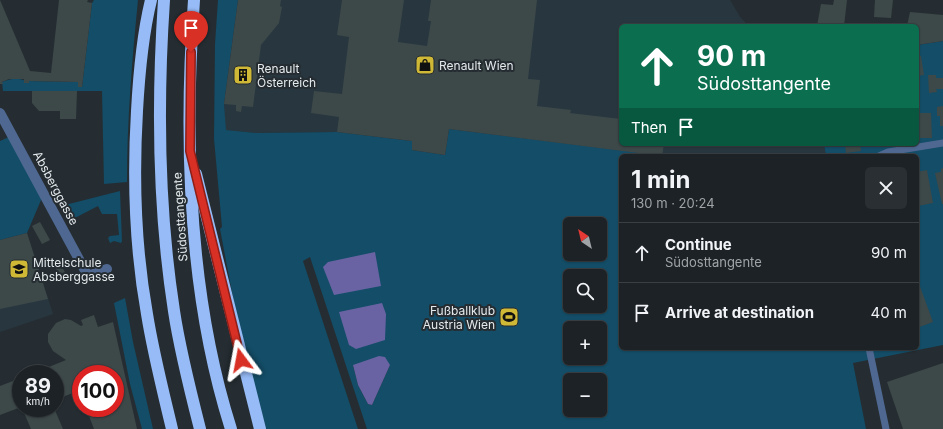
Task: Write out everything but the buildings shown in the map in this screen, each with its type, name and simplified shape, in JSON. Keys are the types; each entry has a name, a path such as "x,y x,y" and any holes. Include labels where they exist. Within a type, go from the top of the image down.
{"highway":[{"path":"151,0 140,65 136,140 136,198 139,256 146,313 172,429"},
{"name":"Südosttangente","path":"164,0 160,79 160,180 165,247 174,312 200,429"},
{"name":"Südosttangente","path":"194,0 190,76 190,151 195,243 203,304 215,365 231,429"},
{"path":"190,151 260,429"}],"street":[{"name":"Absberggasse","path":"0,113 88,276 107,270"}],"lane":[{"path":"884,154 943,143"},
{"path":"869,350 886,429"}],"shaded area":[{"path":"94,0 138,0 130,91 127,182 104,184 102,91 3,91 2,82 16,79 29,83 29,81 78,82 78,87 82,87 92,3"},
{"path":"218,0 238,0 224,104 226,130 256,133 337,132 412,141 412,150 445,155 449,129 651,154 619,154 619,350 918,350 853,363 866,429 367,429 310,257 303,261 358,429 266,429 238,324 220,229 222,227 214,139 215,44","holes":["353,365 390,365 372,405 368,404 358,385"]},
{"name":"Renault Wien","path":"238,0 730,0 740,17 747,24 619,24 619,146 824,146 826,154 651,154 449,129 445,155 412,150 412,141 337,132 256,133 225,130 224,104"},
{"path":"943,41 943,345 919,350 919,154 826,154 824,146 919,146 919,45"},
{"path":"13,135 44,193 27,233 0,240 0,141"},
{"path":"120,191 121,243 114,241 110,243 108,238 110,236 119,235 117,214 102,214 98,206 69,221 61,206"},
{"name":"Mittelschule Absberggasse","path":"27,233 53,314 0,332 0,240"},
{"path":"375,252 381,286 334,295 323,267 328,262"},
{"path":"125,298 133,342 153,429 142,429 130,384 114,303"},
{"path":"382,303 386,314 385,340 356,349 349,345 339,312"},
{"path":"379,356 385,357 390,365 372,405 368,404 358,385 353,365"}],"place":[{"name":"Renault Wien","path":"425,65"},
{"name":"Renault Österreich","path":"243,75"},
{"name":"Mittelschule Absberggasse","path":"19,269"},
{"name":"Fußballklub Austria Wien","path":"509,317"}],"route":[{"path":"191,52 190,151 241,360"}]}
